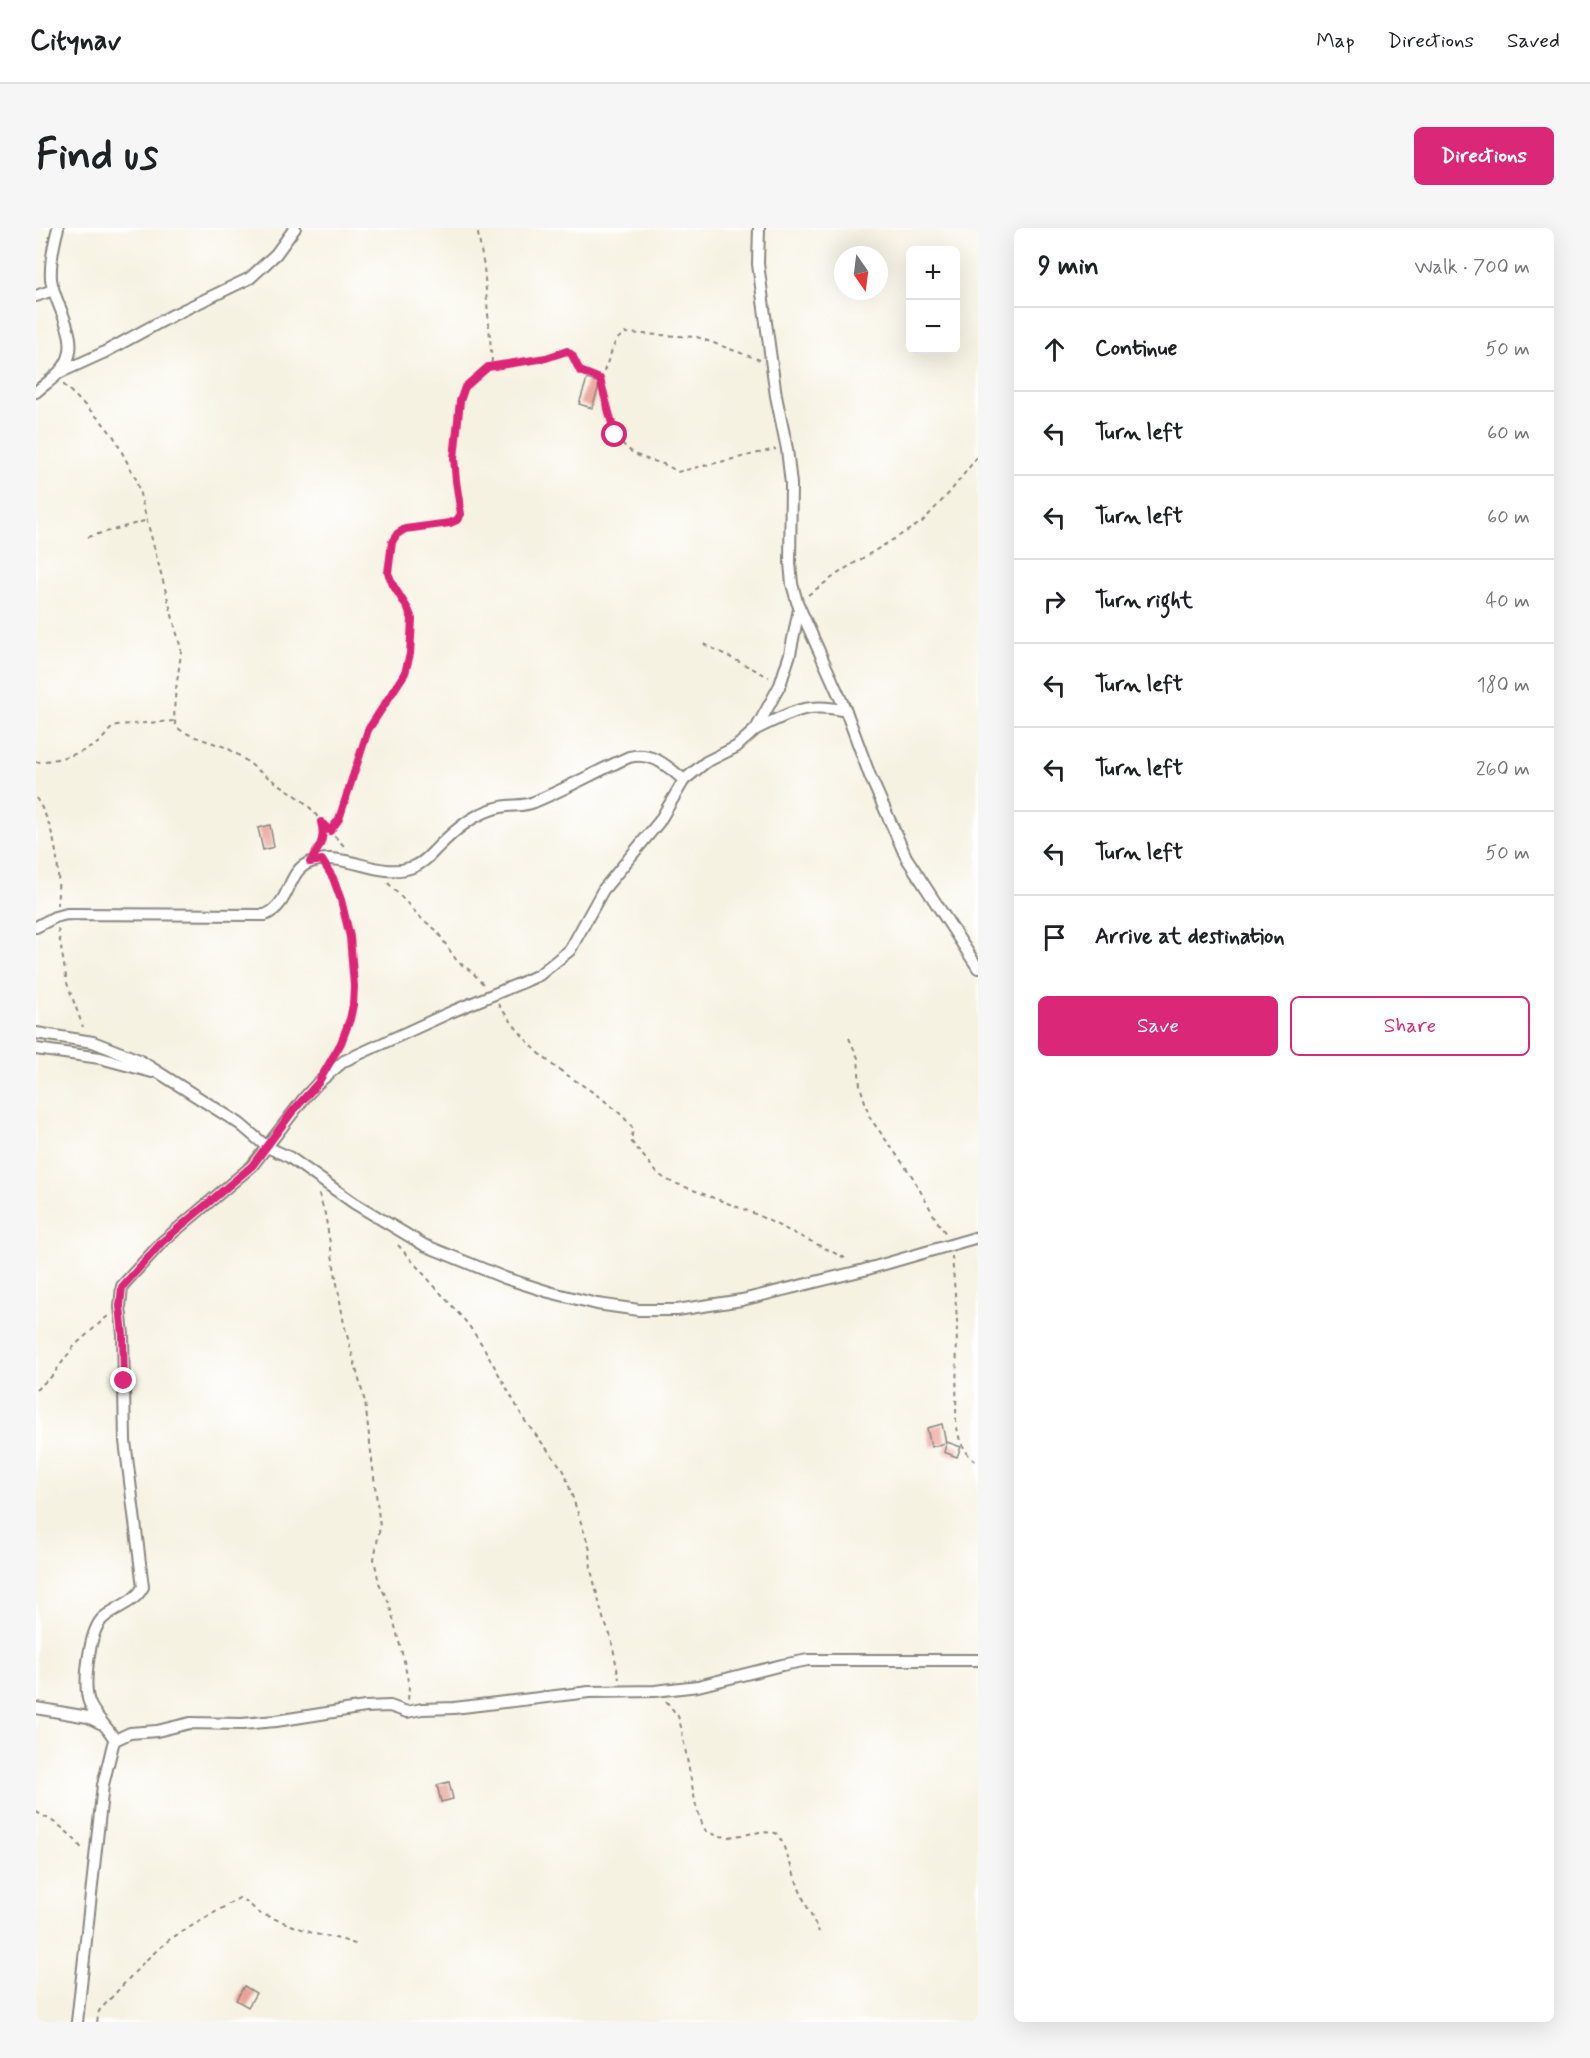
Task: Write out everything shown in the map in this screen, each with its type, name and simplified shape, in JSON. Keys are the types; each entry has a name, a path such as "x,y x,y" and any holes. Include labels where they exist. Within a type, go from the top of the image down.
{"street":[{"path":"36,392 66,363 70,346 51,276 58,228"},
{"path":"56,375 250,278 276,254 295,228"},
{"path":"759,228 758,264 771,364 787,449 792,502 790,563 792,584 798,605 846,711 870,776 906,856 978,968"},
{"path":"36,296 53,290"},
{"path":"756,729 780,685 790,654 798,605"},
{"path":"77,2022 103,1785 115,1740 93,1710 87,1689 88,1666 96,1628 102,1619 134,1599 143,1587 126,1441 123,1335 119,1299 122,1287 151,1253 252,1166 292,1112 318,1083 344,1061 539,975 570,950 603,890 659,822 684,780 706,762 736,747 756,729 800,709 829,707 846,711"},
{"path":"36,927 56,917 85,914 265,915 280,906 301,867 310,862 322,860 354,863 391,871 415,867 480,814 506,806 532,803 628,757 638,755 656,759 684,780"},
{"path":"36,1033 93,1042 139,1060 240,1124 267,1147 290,1156 354,1203 424,1245 505,1278 597,1304 639,1310 677,1310 742,1300 864,1270 978,1237"},
{"path":"36,1048 100,1058 161,1074"},
{"path":"115,1740 130,1733 156,1731 190,1723 242,1724 276,1721 374,1706 390,1706 407,1712 589,1692 655,1691 698,1686 808,1660 978,1660"},
{"path":"36,1708 88,1717 108,1728"}],"path":[{"path":"330,831 339,819 368,730 405,673 410,654 412,619 388,573 392,542 397,534 405,529 450,523 457,520 461,514 454,468 460,401 465,387 492,361 484,267 477,228"},
{"path":"771,364 697,337 625,333 616,340 600,379 619,441 631,452 666,464 677,472 768,449 787,449"},
{"path":"488,367 546,358 567,351 572,355 580,371 600,379"},
{"path":"56,375 114,437 136,479 164,590 178,631 181,664 175,699 175,721 179,729 210,740 244,758 298,798 347,848 354,863"},
{"path":"798,605 843,570 922,522 950,492 978,456"},
{"path":"88,537 148,520"},
{"path":"704,645 780,685"},
{"path":"36,762 62,758 91,747 117,725 175,721"},
{"path":"36,798 43,810 54,844 58,879 56,917 67,983 77,1014 93,1042"},
{"path":"310,862 321,845 324,832 321,822"},
{"path":"322,860 333,878 346,917 352,961 353,1005 350,1019 335,1053"},
{"path":"369,868 390,884 421,918 436,930 457,961 472,972 533,1048 627,1120 633,1129 631,1141 658,1174 675,1184 774,1223 838,1253 864,1270"},
{"path":"849,1038 858,1058 860,1086 870,1118 912,1176 951,1244 957,1319 956,1423 960,1442 969,1456 978,1464"},
{"path":"313,1173 326,1214 344,1324 365,1402 380,1527 374,1559 379,1583 389,1603 409,1686 407,1712"},
{"path":"398,1245 467,1323 483,1346 525,1421 564,1471 590,1550 591,1570 603,1618 611,1637 621,1692"},
{"path":"36,1390 52,1376 75,1345 113,1311 119,1299"},
{"path":"655,1691 678,1716 692,1775 696,1806 703,1826 710,1833 718,1836 729,1837 760,1832 776,1833 782,1842 802,1896 819,1932"},
{"path":"36,1812 60,1824 72,1835 95,1867"},
{"path":"97,2022 99,2011 145,1961 170,1939 239,1898 246,1900 259,1913 315,1934 358,1945"}],"building":[{"path":"587,379 600,383 592,408 579,404"},
{"path":"270,825 274,847 263,850 258,828"},
{"path":"942,1424 946,1443 931,1447 927,1428"},
{"path":"947,1442 961,1447 957,1457 944,1452"},
{"path":"449,1782 453,1799 441,1802 437,1785"},
{"path":"244,1986 256,1993 248,2007 236,2000"}],"route":[{"path":"124,1381 123,1335 119,1299 122,1287 162,1242 252,1166 292,1112 318,1083 341,1043 350,1019 354,986 346,917 333,878 322,860 310,862 321,845 324,832 321,822 330,831 336,826 362,743 380,710 405,673 410,654 412,619 388,573 392,542 397,534 405,529 450,523 457,520 461,514 454,458 462,392 488,367 546,358 567,351 572,355 580,371 600,379 615,435"}]}
